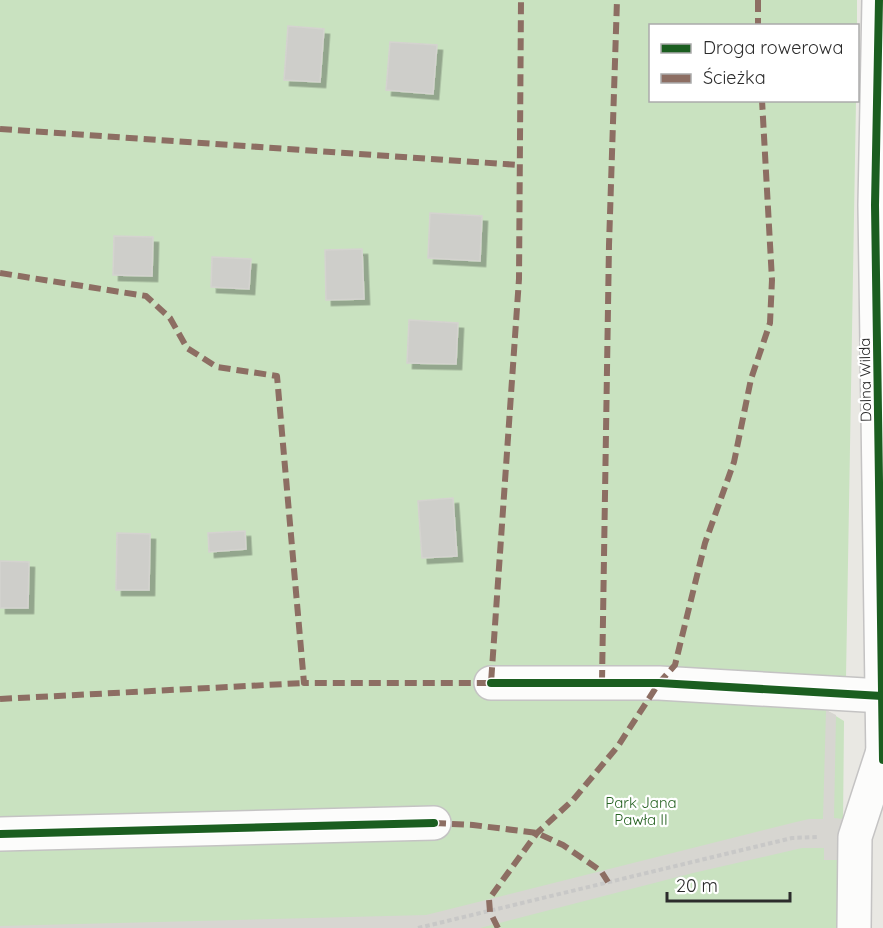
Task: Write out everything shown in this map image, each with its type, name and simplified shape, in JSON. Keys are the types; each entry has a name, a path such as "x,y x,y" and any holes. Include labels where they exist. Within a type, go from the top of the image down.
{"street":[{"name":"Dolna Wilda","path":"854,928 855,837 883,756 875,205 879,0"},
{"path":"491,683 659,683 882,696"},
{"path":"0,834 434,823"}],"path":[{"path":"418,928 792,838 822,837"}],"green space":[{"name":"Park Jana Pawła II","path":"0,0 857,0 857,24 649,24 649,102 856,102 846,678 797,703 826,710 844,721 842,928 0,928"}],"shaded area":[{"path":"826,710 836,715 834,818 843,819 842,860 824,860 824,848 802,848 693,873 480,928 0,928 0,926 426,915 792,823 823,819"}],"building":[{"path":"288,26 324,29 320,82 284,80"},
{"path":"390,42 437,45 433,94 386,90"},
{"path":"430,213 482,216 480,261 428,258"},
{"path":"114,236 153,237 152,276 113,275"},
{"path":"362,249 364,299 326,300 325,250"},
{"path":"212,257 251,259 249,289 211,287"},
{"path":"409,320 458,323 456,364 407,363"},
{"path":"453,498 457,556 422,558 418,501"},
{"path":"245,531 246,549 209,552 208,533"},
{"path":"117,533 150,534 149,590 116,590"},
{"path":"0,561 29,562 28,608 0,608"}],"marked path":[{"path":"0,273 146,296 170,318 187,348 217,367 277,376 304,683 491,683 519,279 521,0"},
{"path":"602,682 609,245 617,0"},
{"path":"758,0 758,24"},
{"path":"498,928 490,912 489,899 537,833 573,800 618,746 659,683 675,665 705,543 734,462 751,379 770,323 772,280 762,102"},
{"path":"0,129 519,165"},
{"path":"0,699 304,683"},
{"path":"434,823 537,833 563,845 601,871 608,882"}],"cycle path":[{"path":"879,0 875,205 883,760"},
{"path":"491,683 659,683 882,696"},
{"path":"0,834 434,823"}]}
